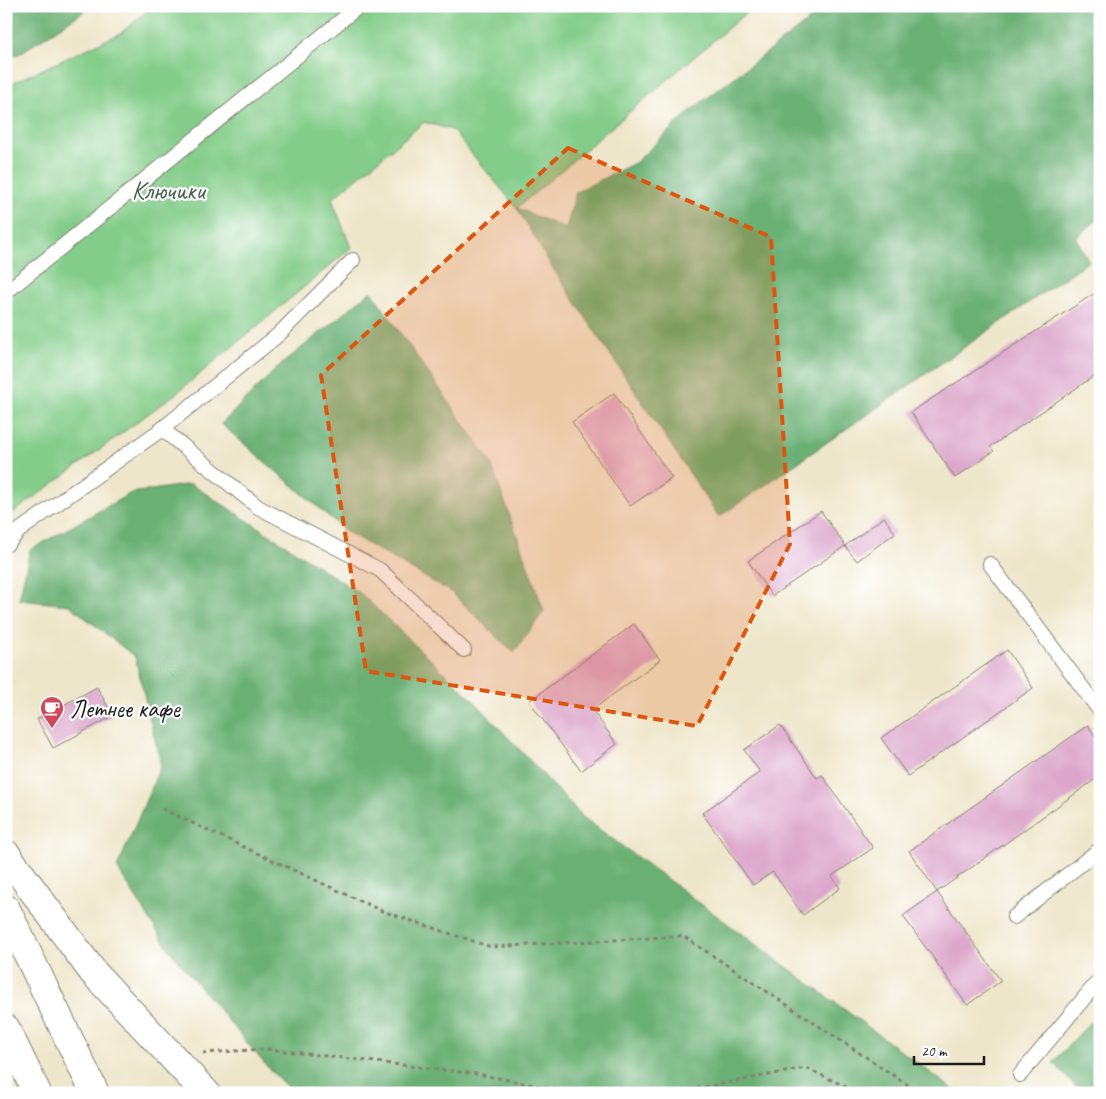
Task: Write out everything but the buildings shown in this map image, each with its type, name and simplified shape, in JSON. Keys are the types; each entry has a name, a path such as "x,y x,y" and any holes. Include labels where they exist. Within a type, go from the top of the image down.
{"main road":[{"path":"6,854 92,972 206,1093"},
{"path":"6,909 95,1093"},
{"path":"6,1029 37,1093"}],"lane":[{"path":"6,292 359,6"},
{"path":"6,545 20,530 162,429 278,335 353,260"},
{"path":"162,429 258,507 380,570 464,650"},
{"path":"990,564 1100,711"},
{"path":"1014,916 1100,849"},
{"path":"1020,1075 1100,979"}],"path":[{"path":"162,809 382,911 491,947 684,936 920,1093"},
{"path":"168,1054 267,1050 477,1074 576,1093"},
{"path":"673,1093 806,1068 860,1093"}],"highlighted area":[{"path":"568,148 771,237 790,544 697,726 366,671 321,375"}],"green space":[{"path":"6,6 92,6 22,52 6,60"},
{"name":"Ключики","path":"153,6 754,6 517,208 452,130 424,122 332,199 351,248 178,392 6,518 6,86 121,33"},
{"path":"828,6 1100,6 1100,217 1076,238 1089,261 719,517 552,267 517,208 566,229 576,192 635,163 689,112"},
{"path":"371,291 490,461 544,611 514,653 451,592 347,532 221,424 277,368"},
{"path":"191,484 361,594 472,699 584,818 958,1093 293,1093 269,1069 170,951 117,868 161,765 135,657 69,605 19,600 30,550 131,493"},
{"path":"1100,1012 1100,1093 1082,1093 1053,1062"}],"place":[{"name":"Летнее кафе","path":"52,729"}]}
